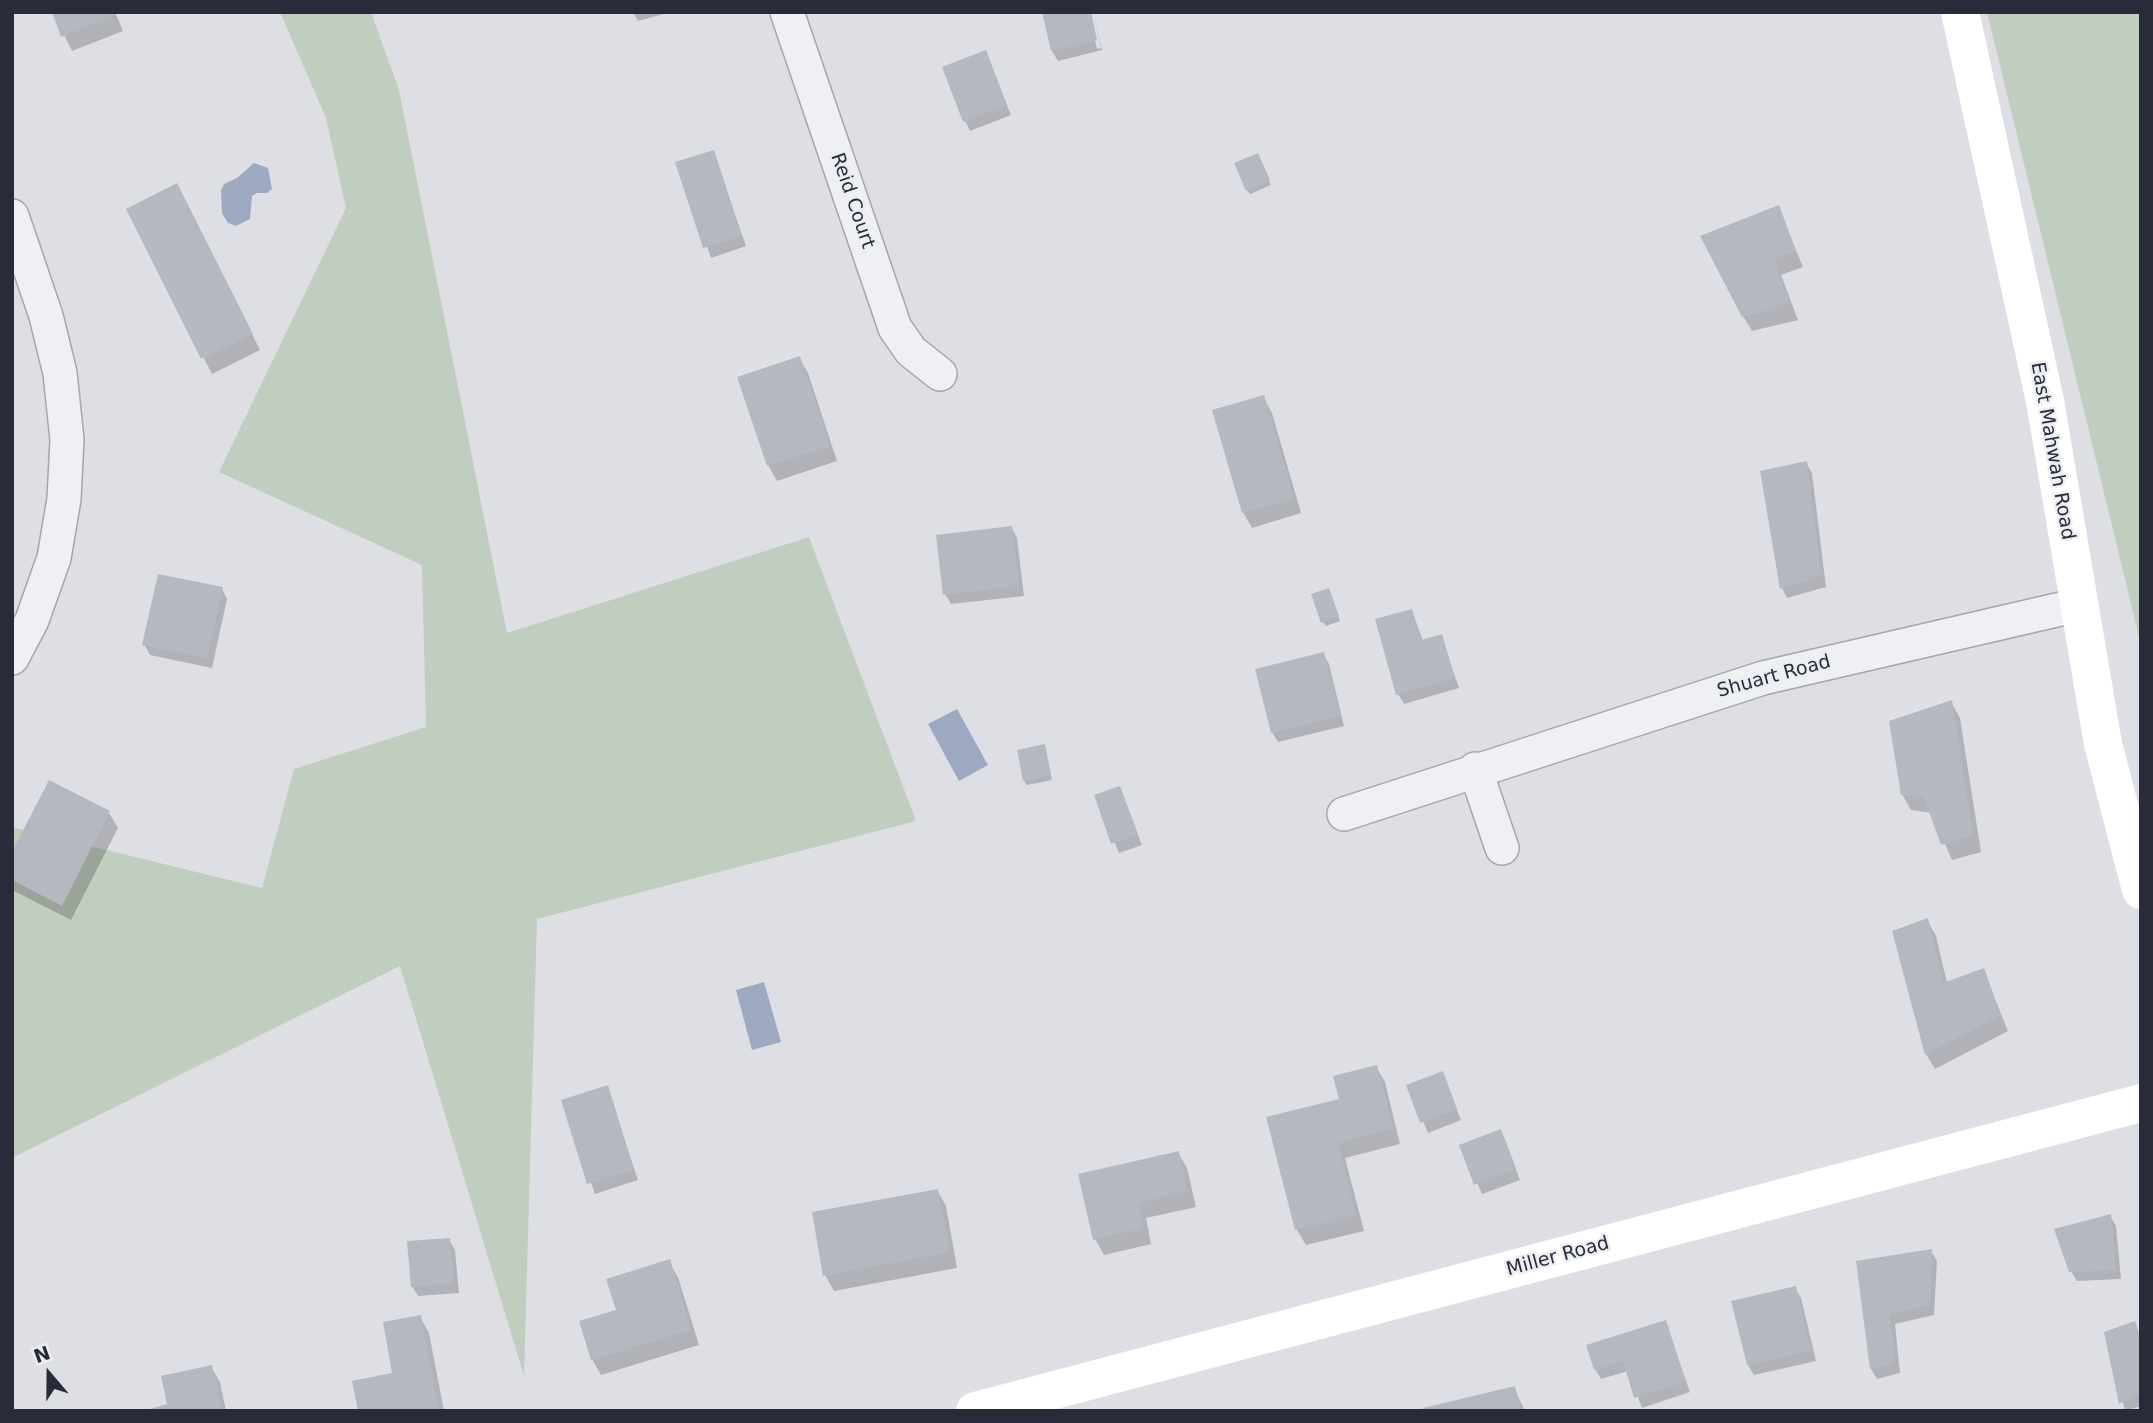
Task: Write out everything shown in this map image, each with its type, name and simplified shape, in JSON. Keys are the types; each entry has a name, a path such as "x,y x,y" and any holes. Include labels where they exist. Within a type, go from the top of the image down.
{"street":[{"name":"Reid Court","path":"787,12 895,328 911,351 940,374"},
{"name":"East Mahwah Road","path":"1960,12 2045,401 2102,744 2141,890"},
{"path":"12,216 46,316 60,373 67,440 64,499 54,558 32,620 12,658"},
{"name":"Shuart Road","path":"1344,814 1475,769 1763,678 2078,605"},
{"path":"1475,769 1502,848"},
{"name":"Miller Road","path":"975,1411 2141,1103"}],"green space":[{"path":"280,12 371,12 399,90 507,633 809,537 916,821 537,919 524,1376 400,966 12,1158 12,827 262,888 294,769 426,727 422,565 219,472 346,208 326,118"},
{"path":"1987,12 2141,12 2141,645"}],"water":[{"path":"254,163 268,168 272,189 267,193 252,196 250,219 236,226 228,223 222,213 221,190 224,184 237,178"},
{"path":"957,709 988,765 959,781 928,724"},
{"path":"764,982 781,1042 752,1050 736,990"}],"building":[{"path":"52,12 114,12 115,15 61,37"},
{"path":"1042,12 1091,12 1097,40 1051,51"},
{"path":"986,50 1007,105 963,122 942,67"},
{"path":"714,150 742,236 703,248 675,162"},
{"path":"1258,153 1270,180 1246,191 1234,163"},
{"path":"177,183 253,334 201,359 126,209"},
{"path":"1779,205 1796,251 1774,259 1790,304 1742,317 1700,236"},
{"path":"800,356 830,446 767,466 737,377"},
{"path":"1264,395 1294,498 1242,513 1212,410"},
{"path":"1807,461 1821,576 1780,589 1760,471"},
{"path":"1012,526 1019,586 943,595 936,535"},
{"path":"158,574 223,587 207,658 142,645"},
{"path":"1329,588 1339,616 1321,623 1311,594"},
{"path":"1412,609 1421,640 1442,634 1455,678 1396,695 1375,619"},
{"path":"1324,652 1340,716 1271,733 1255,669"},
{"path":"1952,700 1973,836 1941,845 1924,798 1901,795 1889,721"},
{"path":"1045,744 1051,775 1023,781 1017,750"},
{"path":"49,780 110,811 62,906 12,880 12,852"},
{"path":"1120,786 1138,834 1111,844 1094,795"},
{"path":"1928,918 1943,983 1984,968 2001,1015 1925,1055 1892,931"},
{"path":"1377,1065 1393,1128 1338,1143 1356,1215 1295,1230 1266,1117 1339,1099 1333,1076"},
{"path":"1443,1071 1457,1109 1420,1123 1406,1085"},
{"path":"608,1085 634,1170 587,1184 561,1100"},
{"path":"1501,1129 1516,1169 1474,1185 1459,1145"},
{"path":"1179,1151 1188,1191 1138,1203 1143,1228 1093,1240 1078,1174"},
{"path":"938,1189 950,1252 823,1276 812,1212"},
{"path":"2111,1214 2116,1270 2069,1272 2054,1229"},
{"path":"450,1238 454,1283 411,1287 407,1241"},
{"path":"1932,1249 1930,1305 1890,1314 1895,1363 1870,1369 1856,1261"},
{"path":"670,1259 691,1330 591,1360 579,1321 616,1310 606,1279"},
{"path":"1796,1286 1811,1351 1747,1365 1731,1301"},
{"path":"421,1315 439,1411 358,1411 352,1381 392,1373 383,1322"},
{"path":"1666,1320 1686,1382 1634,1398 1623,1361 1594,1370 1586,1345"},
{"path":"2135,1321 2141,1339 2141,1393 2119,1404 2104,1332"},
{"path":"212,1365 222,1411 144,1411 167,1404 161,1376"},
{"path":"1515,1386 1521,1411 1424,1411 1423,1408"}]}
